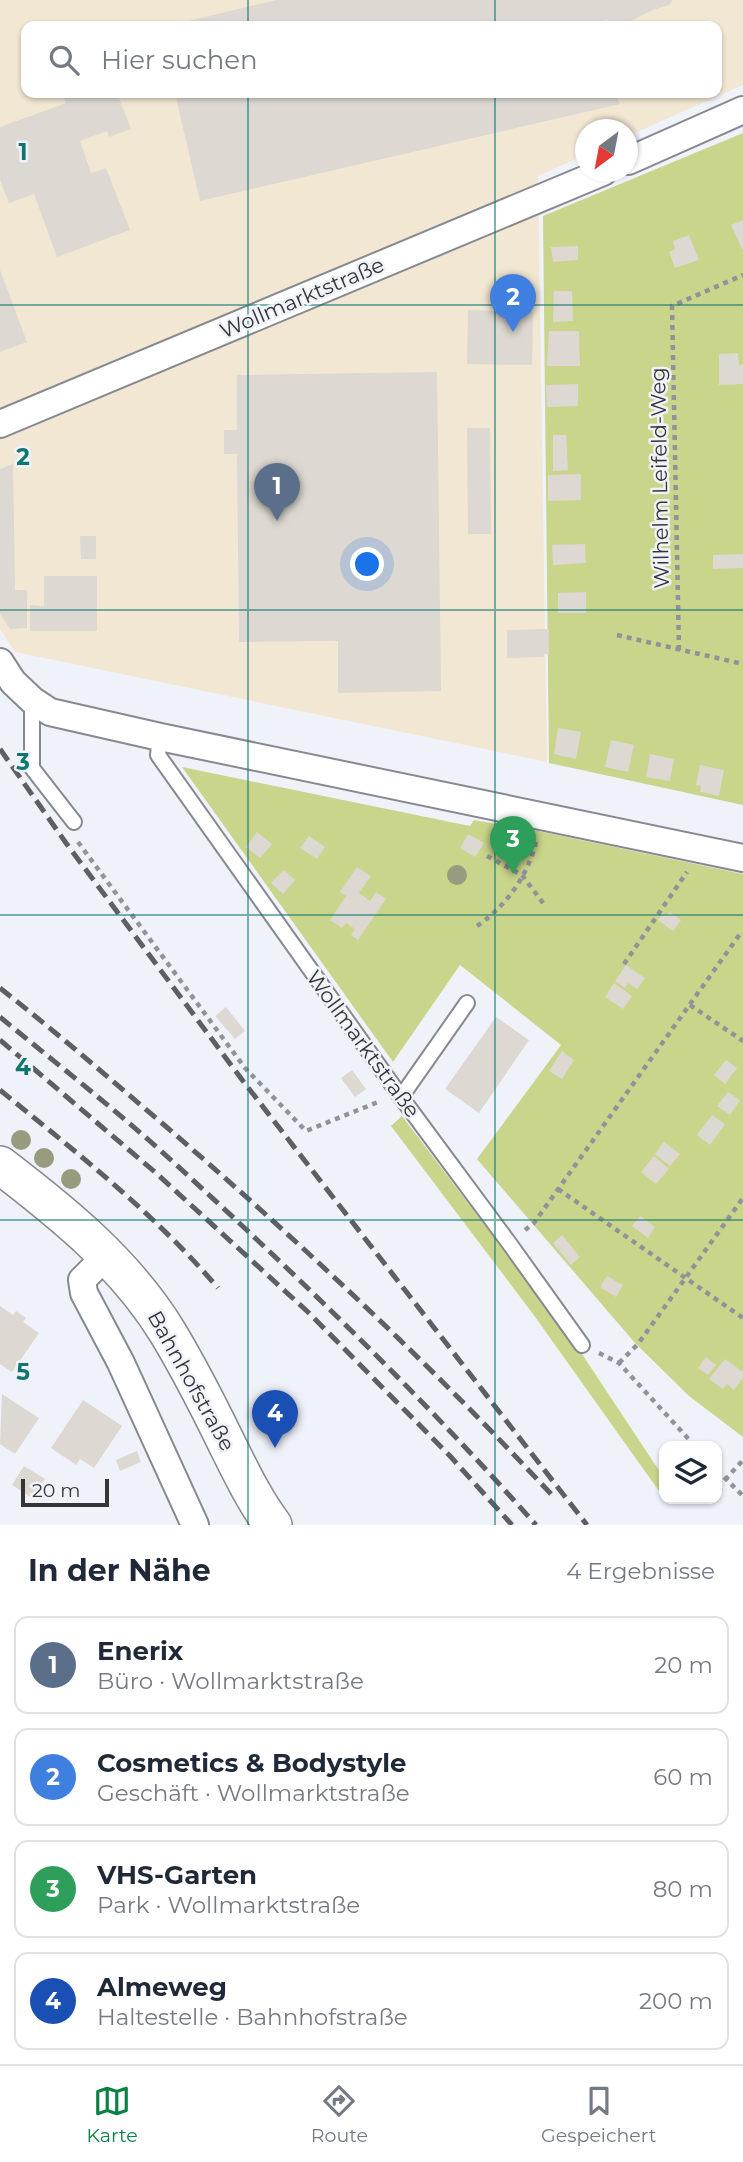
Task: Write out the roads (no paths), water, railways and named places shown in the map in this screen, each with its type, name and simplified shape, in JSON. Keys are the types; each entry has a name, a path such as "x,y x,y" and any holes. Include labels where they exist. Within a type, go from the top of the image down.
{"main road":[{"name":"Bahnhofstraße","path":"0,1165 108,1254 136,1287 167,1332 273,1525"}],"street":[{"path":"638,157 743,110"},
{"name":"Wollmarktstraße","path":"0,424 579,182"},
{"path":"0,662 13,682 50,712 743,858"},
{"path":"108,1254 82,1280 84,1293 121,1363 195,1525"}],"lane":[{"path":"32,700 32,768 74,822"},
{"name":"Wollmarktstraße","path":"160,737 158,755 401,1097 582,1345"},
{"path":"401,1097 467,1003"}],"railway":[{"path":"0,749 66,843 243,1081 587,1525"},
{"path":"0,988 163,1124 264,1213 410,1350 551,1494"},
{"path":"0,1017 150,1141 266,1248 404,1383 536,1525"},
{"path":"0,1040 156,1173 309,1313 450,1456 512,1525"},
{"path":"0,1090 141,1209 218,1288"}],"place":[{"name":"Cosmetics & Bodystyle","path":"513,332"},
{"name":"Enerix","path":"277,521"},
{"name":"VHS-Garten","path":"513,874"},
{"name":"Almeweg","path":"275,1448"}]}
